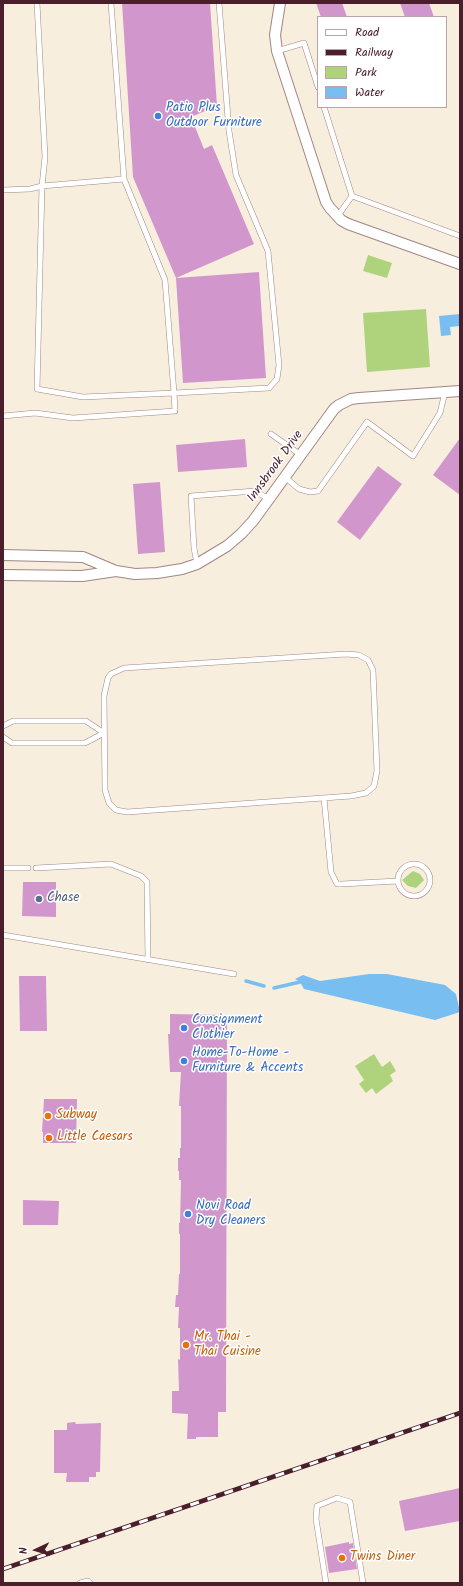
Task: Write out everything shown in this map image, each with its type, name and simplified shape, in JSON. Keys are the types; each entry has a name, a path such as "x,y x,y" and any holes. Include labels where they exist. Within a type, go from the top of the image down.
{"street":[{"path":"280,3 275,35 277,50 326,202 337,217 348,224 460,264"},
{"name":"Innsbrook Drive","path":"3,555 83,557 116,571 135,574 176,570 197,564 216,554 241,534 285,477 334,409 344,402 359,398 460,391"},
{"name":"Innsbrook Drive","path":"3,574 82,576 116,571"}],"lane":[{"path":"37,3 45,157 42,186 37,389 83,397 269,388 277,379 278,365 268,251 236,175 229,131 219,3"},
{"path":"3,416 35,413 73,418 176,411 165,280 124,179 111,3"},
{"path":"277,50 304,43 317,83"},
{"path":"324,108 352,196"},
{"path":"3,190 30,189 42,186 124,179"},
{"path":"337,217 352,196"},
{"path":"352,196 460,236"},
{"path":"285,477 299,489 310,492 318,491 367,422 413,456 440,413 445,392"},
{"path":"271,434 300,455"},
{"path":"197,564 194,548 191,496 255,491 268,499"},
{"path":"346,654 359,655 368,660 372,670 377,771 374,786 366,793 351,796 127,812 116,810 109,803 105,790 104,732 104,696 108,678 111,674 124,668 346,654"},
{"path":"3,726 13,721 86,721 104,732"},
{"path":"3,738 12,743 85,744 104,732"},
{"path":"324,798 331,872 337,884 397,881"},
{"path":"36,868 111,864 141,876 147,882 148,888 148,960"},
{"path":"410,864 421,866 426,869 430,879 430,884 424,893 415,897 410,896 401,890 397,881 401,870 410,864"},
{"path":"3,868 28,868"},
{"path":"3,935 234,974"},
{"path":"326,1583 316,1520 317,1506 337,1498 350,1502 363,1583"},
{"path":"80,1583 88,1581 90,1583"}],"green space":[{"path":"368,255 392,263 387,278 363,271"},
{"path":"426,309 430,367 367,372 363,313"},
{"path":"413,871 420,874 424,880 416,888 408,886 402,880"},
{"path":"374,1054 382,1067 390,1061 396,1071 390,1075 393,1081 376,1094 372,1088 366,1093 359,1084 364,1080 355,1066"}],"water":[{"path":"460,314 460,326 450,327 451,335 441,336 439,316"},
{"path":"369,974 387,974 445,985 456,994 460,1012 435,1020 304,989 300,982 295,979 303,975 320,981"}],"building":[{"path":"122,3 210,3 217,106 191,117 204,149 212,145 254,244 176,278 133,177"},
{"path":"316,3 342,3 347,16 321,16"},
{"path":"400,3 429,3 434,16 405,16"},
{"path":"259,272 266,378 183,383 176,278"},
{"path":"460,438 460,495 433,475"},
{"path":"245,439 247,467 178,472 176,445"},
{"path":"378,466 402,484 360,540 337,522"},
{"path":"160,482 165,552 138,554 133,484"},
{"name":"Chase","path":"23,882 56,882 56,917 22,916"},
{"path":"19,976 46,976 47,1031 20,1031"},
{"path":"170,1014 227,1015 226,1412 218,1412 218,1437 196,1437 196,1439 187,1439 188,1414 172,1413 172,1391 179,1391 178,1359 180,1360 180,1328 178,1328 179,1307 175,1307 180,1274 179,1223 181,1180 179,1180 178,1158 180,1158 181,1148 181,1106 179,1106 181,1072 170,1072 168,1034 170,1034"},
{"path":"44,1099 77,1099 76,1143 43,1143 42,1132"},
{"path":"23,1200 59,1201 58,1225 23,1225"},
{"path":"75,1422 76,1424 101,1423 100,1472 96,1472 96,1477 89,1477 89,1482 66,1482 67,1473 54,1473 54,1430 67,1430 67,1423"},
{"path":"460,1488 460,1521 405,1531 399,1501"},
{"name":"Twins Diner","path":"349,1542 349,1544 353,1543 357,1569 329,1573 325,1547"}],"waterway":[{"path":"246,981 264,986"},
{"path":"274,988 300,982"}],"railway":[{"path":"3,1569 460,1413"}],"place":[{"name":"Patio Plus Outdoor Furniture","path":"158,116"},
{"name":"Chase","path":"39,899"},
{"name":"Consignment Clothier","path":"184,1028"},
{"name":"Home-To-Home - Furniture & Accents","path":"184,1061"},
{"name":"Subway","path":"48,1116"},
{"name":"Little Caesars","path":"49,1138"},
{"name":"Novi Road Dry Cleaners","path":"188,1214"},
{"name":"Mr. Thai - Thai Cuisine","path":"186,1345"},
{"name":"Twins Diner","path":"342,1558"}]}
